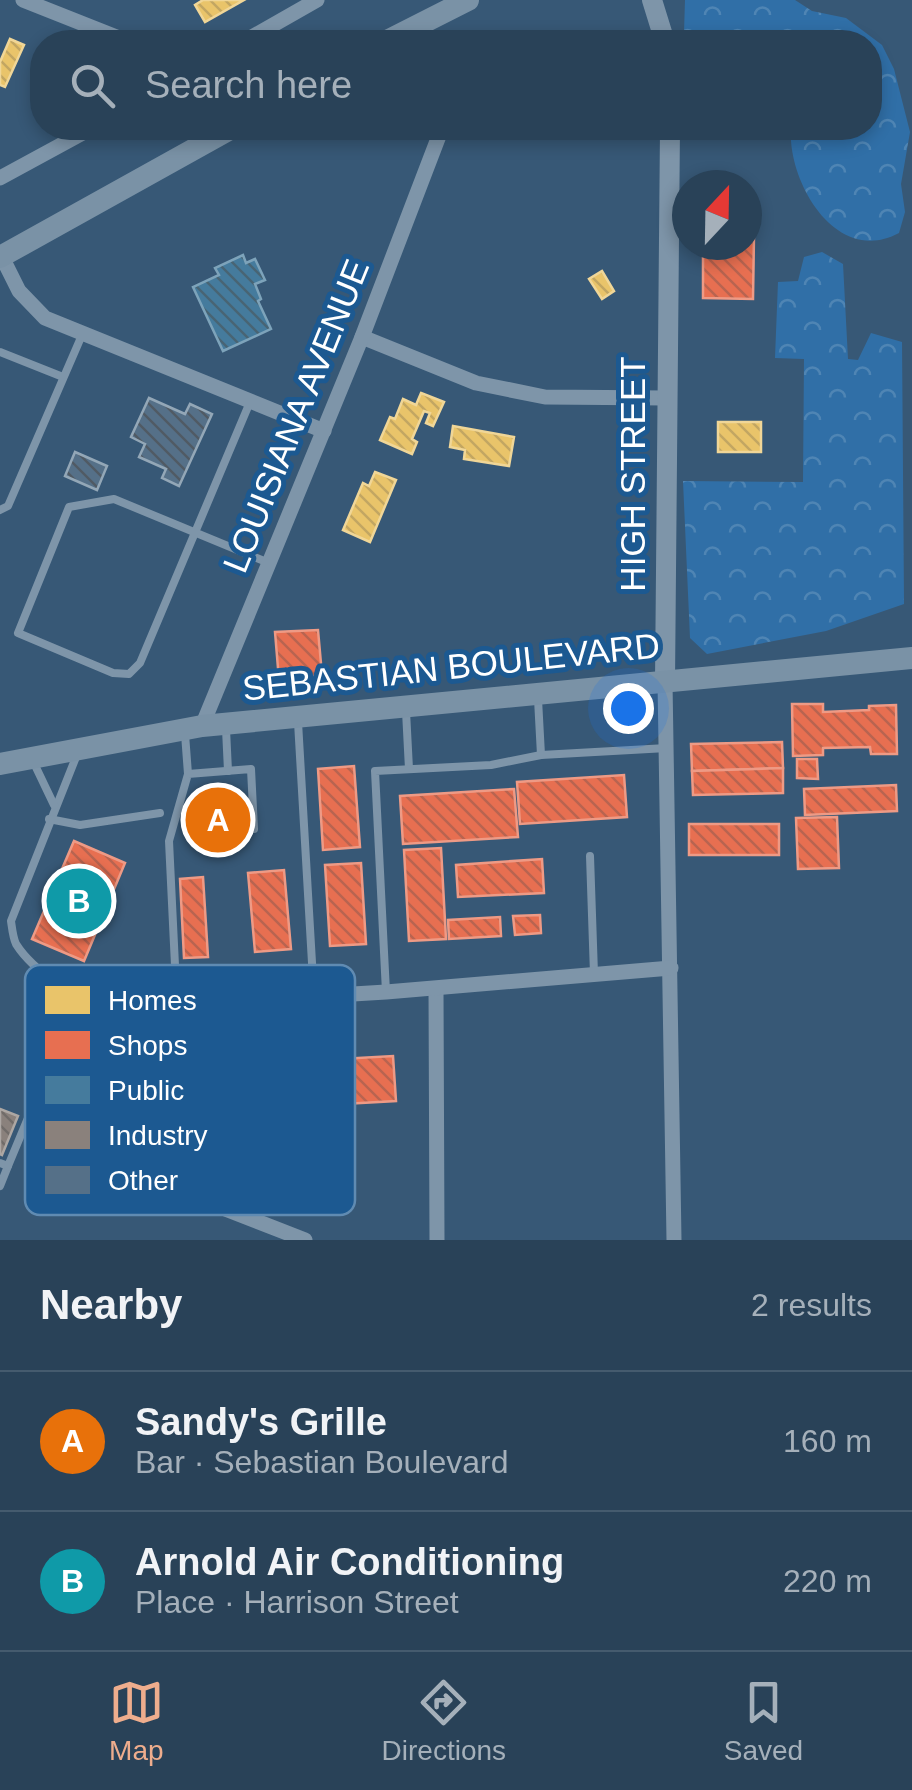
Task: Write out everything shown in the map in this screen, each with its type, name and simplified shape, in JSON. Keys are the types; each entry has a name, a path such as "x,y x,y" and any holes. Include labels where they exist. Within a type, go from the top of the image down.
{"main road":[{"path":"409,30 468,0"},
{"path":"1,255 210,140"},
{"name":"SEBASTIAN BOULEVARD","path":"0,764 204,727 912,658"}],"street":[{"path":"23,0 99,30"},
{"path":"264,30 316,0"},
{"path":"652,0 661,30"},
{"path":"0,178 70,140"},
{"name":"LOUISIANA AVENUE","path":"204,727 437,140"},
{"name":"HIGH STREET","path":"670,140 665,682 674,1240"},
{"path":"1,255 19,291 46,318 324,431"},
{"path":"362,337 476,384 544,397 665,398"},
{"path":"355,994 671,968"},
{"path":"436,989 437,1240"},
{"path":"240,1215 304,1240"}],"lane":[{"path":"0,510 8,506 82,335"},
{"path":"0,352 62,377"},
{"path":"250,402 195,533 140,664 129,674 113,673 18,634 69,507 114,499 195,533 269,563"},
{"path":"538,694 540,755"},
{"path":"406,706 409,769"},
{"path":"298,718 312,965"},
{"path":"204,727 228,771"},
{"path":"176,965 169,842 204,727"},
{"path":"37,965 15,943 10,921 79,748"},
{"path":"386,992 375,771 491,765 540,755 667,748"},
{"path":"31,756 54,805"},
{"path":"188,774 252,769 254,829"},
{"path":"49,819 80,824 160,813"},
{"path":"590,856 594,974"},
{"path":"0,1186 4,1164 25,1124"}],"green space":[{"path":"685,0 795,0 812,11 846,18 862,30 684,30"},
{"path":"882,45 894,69 910,132 901,184 905,212 899,233 876,240 855,238 836,229 807,193 792,140 882,140"},
{"path":"822,252 843,264 848,359 858,360 871,333 902,342 904,604 826,631 707,654 690,638 683,481 803,482 804,359 775,358 778,282 798,281 804,257"}],"building: Homes":[{"path":"203,0 244,0 205,22 195,5"},
{"path":"10,39 24,45 5,87 0,85 0,62"},
{"path":"602,271 614,291 602,299 589,279"},
{"path":"421,393 444,402 433,426 426,423 430,413 424,411 412,439 417,442 412,454 380,440 403,399 416,405"},
{"path":"718,422 761,422 761,452 718,452"},
{"path":"453,426 514,437 509,466 464,459 465,450 450,447"},
{"path":"375,472 396,480 370,542 343,530 363,483 369,486"}],"building: Shops":[{"path":"703,260 754,260 753,299 703,298"},
{"path":"318,630 322,675 279,680 275,632"},
{"path":"792,704 823,704 823,712 896,705 897,754 871,754 870,747 823,748 823,755 793,756"},
{"path":"782,742 783,768 692,771 691,744"},
{"path":"797,759 817,759 818,779 797,778"},
{"path":"354,766 360,847 323,850 318,769"},
{"path":"783,768 783,793 693,795 692,771"},
{"path":"624,775 627,817 520,824 517,782"},
{"path":"896,785 897,811 805,815 804,789"},
{"path":"514,789 518,837 403,844 400,796"},
{"path":"239,801 241,837 197,839 195,804"},
{"path":"837,817 839,868 798,869 796,818"},
{"path":"689,824 779,824 779,855 689,855"},
{"path":"74,841 125,863 84,961 32,939"},
{"path":"441,848 446,939 409,941 404,850"},
{"path":"542,859 544,893 458,897 456,865"},
{"path":"361,863 366,944 330,946 325,865"},
{"path":"284,870 291,949 255,952 248,873"},
{"path":"203,877 208,957 184,958 180,879"},
{"path":"540,915 541,933 515,935 513,916"},
{"path":"500,917 501,936 449,939 448,920"},
{"path":"393,1056 396,1101 355,1103 355,1058"}],"building: Public":[{"path":"243,255 246,263 255,259 265,280 255,284 271,329 223,351 193,287 219,275 215,268"}],"building: Industry":[{"path":"0,1109 18,1116 2,1155 0,1154"}],"building: Other":[{"path":"149,398 185,414 190,404 212,414 179,486 162,478 166,469 139,457 145,444 131,437"},
{"path":"75,452 107,466 97,490 65,476"}],"place":[{"name":"Sandy's Grille","path":"218,820"},
{"name":"Arnold Air Conditioning","path":"79,901"}]}
